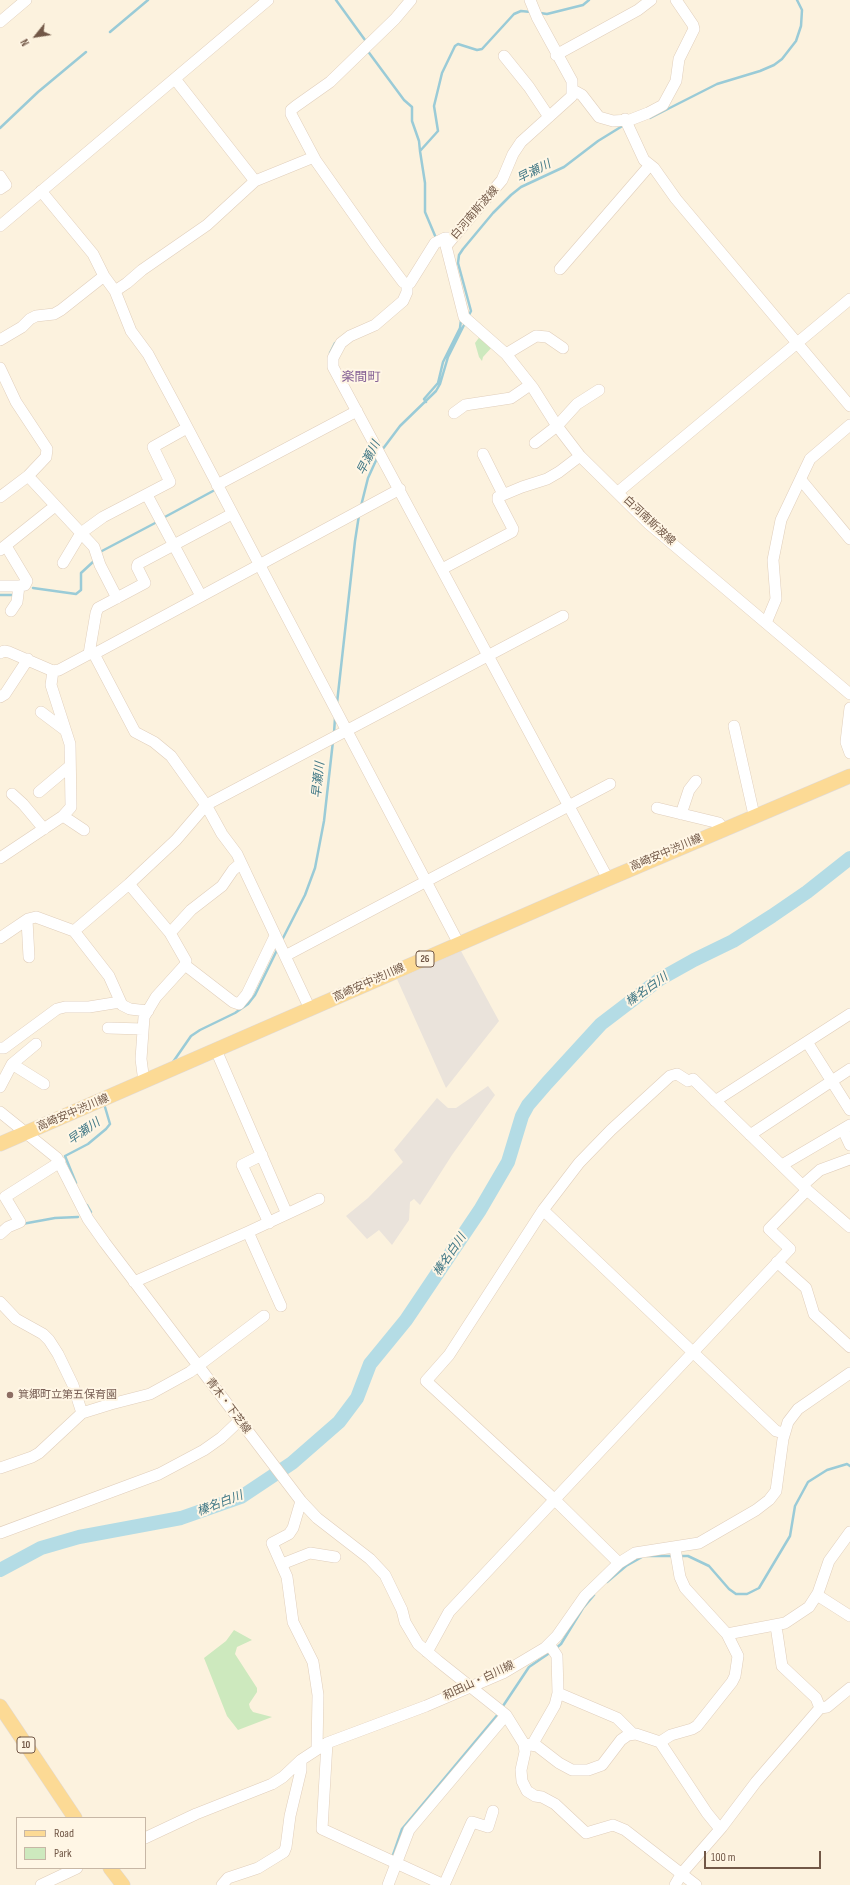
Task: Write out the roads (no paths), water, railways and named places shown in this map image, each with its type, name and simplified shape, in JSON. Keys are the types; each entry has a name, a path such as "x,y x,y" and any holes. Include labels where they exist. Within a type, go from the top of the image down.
{"main road":[{"name":"高崎安中渋川線","path":"0,1144 723,829 850,776"},
{"name":"10","path":"0,1706 75,1817"},
{"path":"111,1869 123,1885"}],"street":[{"path":"0,22 26,0"},
{"path":"0,226 175,80 268,0"},
{"path":"407,284 403,282 376,246 314,157 293,119 292,110 330,82 395,19 411,0"},
{"path":"530,0 556,55 572,81 573,90 582,95 603,119 627,123 630,120 664,105 676,81 678,59 694,29 693,25 676,0"},
{"path":"556,55 638,10 651,0"},
{"path":"504,56 529,87 549,117"},
{"path":"175,80 255,181"},
{"name":"白河南斯波線","path":"573,90 572,96 567,102 521,142 513,154 502,180 446,246 468,321 506,354 530,385 556,426 580,456 649,524 850,694"},
{"path":"627,123 644,160 654,168 676,199 850,406"},
{"path":"115,291 142,270 207,225 255,181 314,157"},
{"path":"560,269 650,165"},
{"path":"0,176 6,185 0,189"},
{"path":"41,191 93,254 104,276 115,291 131,331 148,354 340,719 344,732 459,944"},
{"path":"407,284 410,283 435,243 445,238 452,238"},
{"path":"0,340 22,327 30,319 36,316 54,314 61,310 104,276"},
{"path":"407,284 407,292 403,301 375,325 345,339 334,354 333,367 400,489 534,744 608,879"},
{"path":"618,492 850,299"},
{"path":"506,354 536,336 546,337 563,348"},
{"path":"0,368 16,402 47,449 46,457 28,476 0,497"},
{"path":"454,413 465,405 511,398 530,385"},
{"path":"535,443 556,426 577,404 599,390"},
{"path":"217,485 357,411"},
{"path":"766,623 776,599 773,560 782,520 810,459 850,424"},
{"path":"64,563 81,533 103,517 170,482 153,447 187,428"},
{"path":"483,454 503,494"},
{"path":"442,569 512,532 513,529 498,500 498,497 547,479 580,456"},
{"path":"28,476 94,547 100,564 117,598"},
{"path":"800,480 850,539"},
{"path":"0,653 4,651 9,652 54,671 60,670 259,564 353,516 400,489"},
{"path":"147,495 201,596"},
{"path":"0,586 19,586 25,584 27,581 3,548 55,506"},
{"path":"232,514 138,564 137,567 145,583 98,608 96,613 91,654 135,732 154,742 171,756 206,805 222,834 237,854 310,1009"},
{"path":"11,611 17,602 19,586"},
{"path":"74,931 129,884 176,840 206,805 563,616"},
{"path":"0,697 5,694 28,659"},
{"path":"0,858 63,816 71,808 70,744 52,685 54,671"},
{"path":"850,708 850,723 846,742 850,753"},
{"path":"41,712 65,730"},
{"path":"734,726 754,816"},
{"path":"39,792 70,766"},
{"path":"681,814 689,790 696,781"},
{"path":"284,954 610,784"},
{"path":"12,794 23,804 44,829"},
{"path":"656,808 719,823 723,829"},
{"path":"63,816 84,830"},
{"path":"170,933 191,910 222,886 233,870 241,863"},
{"path":"129,884 170,933 185,956 185,965 156,997 144,1018 141,1059 144,1082"},
{"path":"0,938 27,920 36,917 74,931 109,976 122,1005 130,1009 148,1011"},
{"path":"27,920 28,957"},
{"path":"185,965 233,1002 239,1004 247,994 276,938"},
{"path":"0,1048 4,1048 57,1009 65,1007 89,1007 120,1002"},
{"path":"714,1101 850,1014"},
{"path":"108,1028 143,1029"},
{"path":"807,1042 850,1110"},
{"path":"0,1087 12,1064 36,1044"},
{"path":"216,1050 287,1214"},
{"path":"12,1064 44,1084"},
{"path":"750,1135 850,1069"},
{"path":"618,1563 555,1500 426,1381 450,1355 543,1210 579,1163 611,1130 670,1076 677,1074 688,1082 692,1079 782,1166 850,1227"},
{"name":"青木・下芝線","path":"0,1112 60,1162 88,1219 241,1424 301,1501 317,1518 378,1566 391,1586 410,1631 418,1644 506,1715"},
{"path":"782,1166 846,1127 850,1145"},
{"path":"262,1155 242,1165 269,1223"},
{"path":"427,1652 448,1612 790,1249 769,1229 805,1187 820,1170 850,1159"},
{"path":"4,1231 20,1222 5,1197 60,1162"},
{"path":"134,1282 269,1223 319,1199"},
{"path":"543,1210 776,1431 784,1433"},
{"path":"248,1232 281,1306"},
{"path":"777,1262 806,1288 814,1314 850,1347"},
{"path":"0,1302 16,1320 43,1334 49,1340 58,1354 73,1385 82,1413"},
{"path":"0,1468 40,1453 82,1413 150,1394 198,1366 264,1316"},
{"name":"和田山・白川線","path":"146,1838 196,1814 272,1784 283,1777 301,1760 327,1743 426,1706 469,1686 503,1673 551,1648 557,1636 585,1596 618,1563 635,1553 676,1553 699,1543 769,1500 776,1490 784,1433 788,1422 798,1409 850,1373"},
{"path":"0,1533 159,1474 204,1450 241,1424"},
{"path":"301,1501 293,1528 289,1534 272,1543 287,1577 293,1622 313,1662 318,1695 317,1749"},
{"path":"727,1634 776,1626 785,1623 809,1607 817,1595 829,1561 850,1532"},
{"path":"660,1742 671,1735 696,1726 732,1682 739,1660 727,1634 685,1588 680,1577 676,1553"},
{"path":"282,1564 310,1554 335,1557"},
{"path":"817,1595 850,1616"},
{"path":"776,1626 782,1666 816,1698 820,1708"},
{"path":"551,1648 558,1693 555,1705 528,1744 525,1752 521,1770 522,1781 527,1791 555,1804 586,1833 612,1825 625,1830 696,1885"},
{"path":"675,1885 682,1873 720,1829 756,1782 820,1708 827,1707 850,1688"},
{"path":"558,1693 617,1718 633,1734 660,1742 707,1813 720,1829"},
{"path":"388,1885 395,1863 409,1830 506,1715 528,1744 537,1746 559,1764 572,1770 588,1770 602,1765 621,1740 633,1734"},
{"path":"327,1743 322,1829 444,1885 472,1822 488,1827 493,1811"},
{"path":"222,1885 228,1878 258,1868 284,1852 290,1816 301,1770 301,1760"},
{"path":"41,1885 75,1869"}],"waterway":[{"path":"110,32 148,0"},
{"path":"336,0 365,40"},
{"path":"540,13 547,14 583,5 589,0"},
{"name":"早瀬川","path":"650,118 717,84 760,71 774,65 782,59 796,41 801,26 802,10 797,0"},
{"path":"436,238 425,212 425,183 420,151 438,131 434,106 442,73 455,46 458,44 477,50 482,49 514,14 521,11 531,12"},
{"path":"367,50 404,100 412,107 412,121 419,141 420,151"},
{"path":"0,128 38,92 86,52"},
{"name":"早瀬川","path":"468,317 471,311 458,263 459,255 463,249 493,213 521,187 564,167 598,141 624,125"},
{"name":"早瀬川","path":"426,402 424,399 438,383 443,362 460,328 461,320"},
{"name":"早瀬川","path":"382,450 400,426 436,391 440,384 448,357 465,323"},
{"path":"330,353 335,343"},
{"name":"早瀬川","path":"361,506 368,478 378,456"},
{"path":"163,518 213,491"},
{"name":"早瀬川","path":"337,703 359,515"},
{"path":"100,552 157,522"},
{"path":"33,588 76,594 81,590 81,573 94,561"},
{"path":"0,595 15,595"},
{"name":"早瀬川","path":"334,733 335,718"},
{"name":"早瀬川","path":"282,940 305,895 315,868 324,821 333,741"},
{"name":"榛名白川","path":"0,1570 41,1548 79,1537 181,1518 241,1497 292,1463 339,1422 357,1398 370,1364 406,1320 480,1210 508,1162 522,1116 528,1105 601,1024 660,979 733,941 772,916 807,892 850,858"},
{"name":"早瀬川","path":"173,1062 191,1036 235,1013 248,1004 255,995 278,948"},
{"name":"早瀬川","path":"76,1183 65,1156 88,1144 106,1129 110,1124 105,1107"},
{"name":"早瀬川","path":"87,1205 91,1212"},
{"name":"早瀬川","path":"22,1224 55,1218 78,1217"},
{"path":"679,1556 688,1556 709,1566 729,1589 736,1594 747,1594 759,1588 790,1536 795,1506 808,1482 827,1470 847,1464 850,1466"},
{"path":"647,1556 674,1556"},
{"path":"607,1582 626,1566 642,1557"},
{"path":"555,1649 561,1644 583,1608 594,1595"},
{"path":"503,1706 529,1667 551,1652"},
{"path":"393,1855 402,1829 499,1713"}],"place":[{"name":"箕郷町立第五保育園","path":"10,1395"}],"district":[{"name":"楽間町","path":"361,378"}]}
